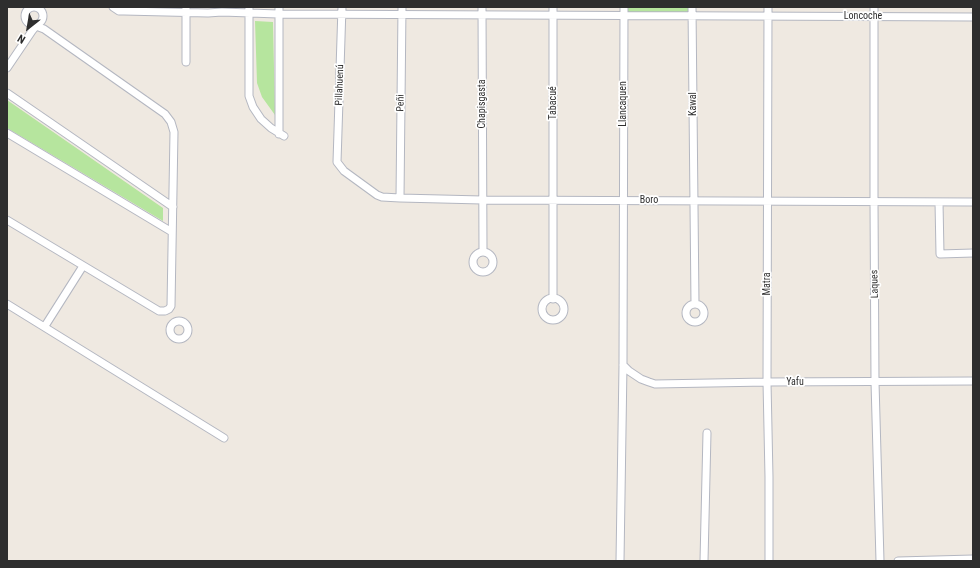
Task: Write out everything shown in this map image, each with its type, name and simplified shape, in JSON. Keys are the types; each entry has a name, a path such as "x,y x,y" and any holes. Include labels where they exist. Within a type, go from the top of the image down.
{"street":[{"name":"Loncoche","path":"113,7 120,11 124,9 279,10 402,11 482,15 973,17"},
{"name":"Chapisgasta","path":"482,7 483,251"},
{"name":"Tabacué","path":"553,7 553,299"},
{"name":"Llancaquen","path":"620,561 623,365 624,7"},
{"name":"Kawal","path":"692,7 695,304"},
{"name":"Matra","path":"768,7 767,382 769,561"},
{"name":"Laques","path":"874,7 874,201 880,561"},
{"path":"186,10 186,62"},
{"path":"249,10 249,96 261,119 282,135 279,10"},
{"name":"Pillahuenú","path":"337,162 342,11"},
{"name":"Peñi","path":"400,198 402,11"},
{"path":"7,68 36,26 44,29 165,114 172,122 174,132 171,306 165,311 159,311 7,220"},
{"path":"7,93 172,207"},
{"path":"7,133 172,232"},
{"name":"Boro","path":"337,162 344,171 377,195 400,198 482,200 973,202"},
{"path":"939,202 940,254 973,253"},
{"path":"45,326 84,266"},
{"path":"7,304 45,326 224,438"},
{"path":"165,311 174,323"},
{"name":"Yafu","path":"623,365 629,372 641,379 655,384 973,381"},
{"path":"704,561 707,432"},
{"path":"898,561 973,559"}],"green space":[{"path":"627,7 690,7 690,13 627,12"},
{"path":"255,21 273,22 275,115 262,97 257,83"},
{"path":"7,100 163,208 163,221 7,128"}]}
